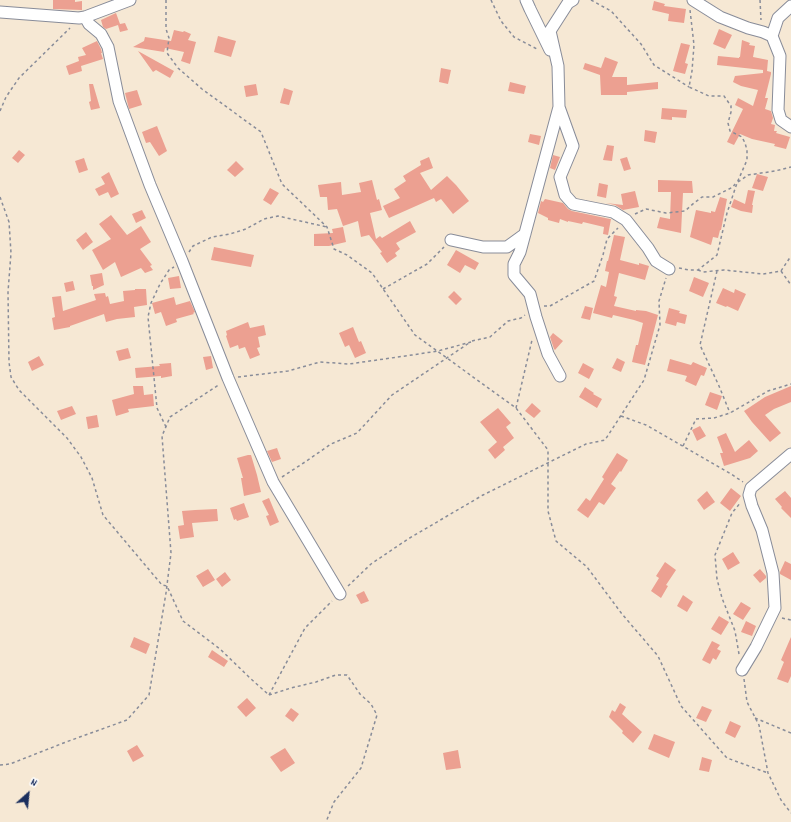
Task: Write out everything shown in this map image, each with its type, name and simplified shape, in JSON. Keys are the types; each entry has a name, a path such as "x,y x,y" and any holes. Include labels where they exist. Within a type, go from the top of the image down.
{"street":[{"path":"0,12 82,18 130,0"},
{"path":"526,0 558,66"},
{"path":"560,376 548,354 530,294 514,275 514,264 520,252 559,107 558,66 550,31 568,3 573,0"},
{"path":"692,3 720,17 768,34 780,56 778,110 781,120 791,127"},
{"path":"768,34 778,18 791,6"},
{"path":"82,18 101,34 108,48 119,101 150,185 228,378 273,482 340,594"},
{"path":"559,107 573,146 560,177 565,195 573,204 613,212 626,220 648,248 656,261 669,269"},
{"path":"451,240 484,247 507,247 525,234"},
{"path":"742,670 756,647 775,608 773,572 762,530 749,495 752,488 791,454"}],"path":[{"path":"166,0 166,29 169,38 167,53 178,68 202,89 261,132 282,184 327,227 334,249 372,273 415,335 516,408 548,450 548,511 556,541 587,567 622,614 658,656 680,706 726,758 768,773"},
{"path":"491,0 501,22 514,37 533,47 552,54"},
{"path":"591,0 611,11 641,44 654,65 689,87 709,96 724,96 731,106 728,123 730,131 742,137 747,150 747,160 737,183 717,256 698,270"},
{"path":"760,0 768,34"},
{"path":"689,87 694,45 692,3"},
{"path":"0,111 6,97 19,78 82,18"},
{"path":"0,765 10,764 128,720 149,695 171,553 162,436 170,417 228,378 288,371 320,362 349,364 438,351 490,337 508,321 521,318 534,308 550,306 594,281 607,239 633,214 646,209 666,213 685,211 702,197 713,197 733,187 741,179 748,175 791,167"},
{"path":"0,198 9,222 11,253 8,292 9,362 11,376 19,390 67,438 81,457 92,478 103,515 162,585 167,586 183,621 220,649 270,695"},
{"path":"383,289 427,264 451,240"},
{"path":"270,695 305,628 371,564 408,539 482,495 586,444 605,440 644,380 660,325 659,301 669,269 675,267 703,272 724,270 763,274 781,271 791,256"},
{"path":"717,271 700,345 730,413"},
{"path":"781,271 791,285"},
{"path":"516,408 532,340"},
{"path":"273,482 331,444 357,433 392,395 471,342"},
{"path":"683,446 696,418 714,418 730,413 768,391 791,384"},
{"path":"621,416 646,425 732,474 752,488 732,513 715,555 717,579 722,598 735,631 747,702 759,725 768,773 781,800 791,813"},
{"path":"270,695 336,675 347,675 360,694 371,704 376,715 361,768 334,802 326,822"},
{"path":"755,718 791,733"}],"building":[{"path":"53,0 75,0 75,2 82,1 82,10 53,9"},
{"path":"654,1 665,4 664,6 686,9 684,23 668,21 669,14 652,10"},
{"path":"116,13 120,24 125,23 128,30 120,32 118,25 106,29 103,27 101,20"},
{"path":"719,29 732,35 725,49 713,44"},
{"path":"174,30 184,31 191,34 188,40 196,42 190,64 181,61 184,52 165,48 164,52 133,47 144,41 145,37 171,41"},
{"path":"218,36 236,41 231,57 214,52"},
{"path":"742,40 750,43 749,45 755,46 753,57 768,60 767,71 771,72 771,74 765,98 768,98 765,109 771,111 773,118 771,124 775,125 774,131 790,137 786,149 774,146 775,144 752,139 740,134 734,145 727,142 743,109 735,105 738,98 753,106 758,90 741,86 733,82 735,76 763,73 763,70 717,65 718,56 740,57"},
{"path":"97,41 101,49 103,59 81,66 82,71 69,75 66,66 79,61 78,57 86,55 82,48"},
{"path":"681,43 690,45 685,63 688,64 685,74 673,71"},
{"path":"138,51 174,71 170,78 156,70 153,72"},
{"path":"605,57 618,62 612,77 627,77 627,85 658,82 658,89 627,92 627,95 601,95 600,75 583,69 585,63 601,68"},
{"path":"441,68 451,70 448,84 439,82"},
{"path":"510,82 526,86 524,94 508,91"},
{"path":"89,84 93,84 100,108 91,110 89,102 91,101"},
{"path":"256,84 258,95 246,97 244,86"},
{"path":"284,88 293,91 289,105 280,103"},
{"path":"137,90 142,105 129,109 125,93"},
{"path":"662,108 687,110 686,118 672,117 672,120 661,119"},
{"path":"157,126 167,151 159,156 150,142 146,143 142,132"},
{"path":"645,130 657,132 655,143 644,141"},
{"path":"530,134 541,136 539,145 528,142"},
{"path":"607,145 614,146 612,161 603,160"},
{"path":"19,150 25,155 18,163 12,158"},
{"path":"553,155 560,157 555,170 550,168"},
{"path":"429,157 433,168 420,173 431,190 447,176 469,201 453,214 441,199 436,202 434,198 389,218 383,206 400,198 394,189 406,181 403,176 421,165 420,161"},
{"path":"627,157 631,169 624,171 620,159"},
{"path":"84,158 88,170 79,173 75,161"},
{"path":"236,161 244,169 235,177 227,170"},
{"path":"109,172 119,194 111,198 108,192 99,196 95,189 105,184 101,177"},
{"path":"757,174 768,177 763,191 752,188"},
{"path":"372,180 377,200 379,199 382,210 370,213 376,239 380,236 382,238 410,221 416,232 396,243 400,249 395,253 397,256 387,263 380,253 382,252 369,235 361,237 358,221 343,226 337,209 328,210 327,197 320,197 318,185 341,182 342,195 361,192 359,183"},
{"path":"658,180 692,181 693,193 683,193 681,233 657,228 660,217 670,219 671,192 658,192"},
{"path":"599,183 608,185 606,198 597,196"},
{"path":"270,188 279,193 271,205 263,200"},
{"path":"748,190 755,191 752,213 731,207 734,199 745,204"},
{"path":"635,191 639,207 623,210 615,205 606,203 623,205 621,194"},
{"path":"720,197 727,199 718,238 713,237 711,245 690,237 696,210 711,213 711,211 715,212"},
{"path":"545,199 563,203 572,211 611,219 608,235 603,234 604,227 583,222 582,224 568,222 560,219 559,223 548,220 548,218 538,213 541,201 543,202"},
{"path":"142,210 146,218 136,223 132,214"},
{"path":"111,215 127,235 141,226 151,242 140,249 152,265 150,266 153,270 145,273 141,268 121,277 115,262 103,270 92,250 111,239 99,224"},
{"path":"343,227 346,242 329,246 314,246 314,234 333,233 332,229"},
{"path":"86,232 93,242 83,250 76,240"},
{"path":"614,235 625,237 620,260 649,266 645,280 619,273 614,296 617,297 614,306 636,311 646,311 658,315 645,365 632,362 643,323 613,315 612,318 593,313 601,285 606,287 609,272 605,271"},
{"path":"214,247 254,255 251,267 211,260"},
{"path":"456,250 479,263 475,270 465,265 460,273 447,265"},
{"path":"102,273 104,285 93,290 90,275"},
{"path":"179,276 181,288 170,289 168,278"},
{"path":"694,277 709,283 703,297 689,291"},
{"path":"73,281 75,290 66,292 64,283"},
{"path":"723,288 734,293 735,289 746,294 738,311 716,303"},
{"path":"146,289 147,305 134,307 135,317 106,322 104,314 70,327 54,330 52,318 55,317 52,297 61,296 63,311 96,300 94,294 105,293 106,297 108,296 110,304 124,301 123,291"},
{"path":"454,291 462,299 456,305 448,297"},
{"path":"174,297 176,305 190,301 195,312 193,313 194,314 176,319 177,322 166,326 161,312 155,314 152,303"},
{"path":"585,306 593,308 590,320 581,318"},
{"path":"669,308 687,315 685,324 677,322 676,326 665,323"},
{"path":"248,322 250,328 264,325 266,335 258,337 260,347 257,348 260,355 250,359 245,347 239,349 238,345 230,348 226,336 226,331"},
{"path":"353,327 359,342 361,341 366,353 355,358 349,345 345,347 339,333"},
{"path":"553,333 563,341 555,350 550,337"},
{"path":"128,348 131,358 119,361 116,351"},
{"path":"39,356 44,365 32,371 28,362"},
{"path":"211,356 213,368 206,370 203,357"},
{"path":"617,358 625,362 621,372 612,368"},
{"path":"670,359 691,365 693,362 707,368 704,376 701,375 696,386 685,381 687,376 667,371"},
{"path":"171,363 172,376 161,378 161,376 136,378 135,368 160,366 159,364"},
{"path":"583,363 594,369 589,379 578,373"},
{"path":"133,386 143,386 144,395 153,394 154,406 128,409 129,412 116,416 112,400 134,394"},
{"path":"791,386 791,402 774,409 765,415 781,433 770,442 744,411 765,397"},
{"path":"585,387 602,399 597,408 579,397"},
{"path":"710,392 722,396 717,410 705,405"},
{"path":"532,403 541,411 534,418 525,411"},
{"path":"72,406 76,414 61,420 57,411"},
{"path":"498,408 511,423 506,427 514,438 503,447 505,450 495,459 488,450 497,442 480,422"},
{"path":"97,415 99,427 88,429 86,417"},
{"path":"700,426 706,436 697,441 692,430"},
{"path":"726,433 735,452 749,440 758,451 750,458 724,466 720,453 723,453 717,437"},
{"path":"277,448 281,459 272,462 267,451"},
{"path":"617,453 628,460 621,472 620,471 611,484 616,488 604,505 599,502 588,518 577,510 586,498 590,501 604,479 602,477"},
{"path":"251,455 261,492 244,496 241,478 243,478 237,458"},
{"path":"731,488 741,496 730,511 720,503"},
{"path":"707,491 715,502 704,510 697,500"},
{"path":"785,491 791,498 791,518 781,508 782,507 775,499"},
{"path":"269,498 279,522 270,526 266,516 269,515 262,501"},
{"path":"244,503 249,517 237,521 236,519 234,520 230,508"},
{"path":"217,509 218,521 192,523 194,537 180,539 178,526 184,525 182,511"},
{"path":"733,552 740,563 728,570 722,559"},
{"path":"785,561 791,564 791,580 780,574"},
{"path":"665,562 676,570 666,585 668,586 661,598 651,591 659,578 656,576"},
{"path":"208,569 215,580 203,587 196,576"},
{"path":"760,569 766,578 760,583 753,575"},
{"path":"225,572 231,580 222,587 216,579"},
{"path":"364,591 369,601 361,604 356,595"},
{"path":"683,595 693,602 687,612 677,606"},
{"path":"741,602 751,608 743,620 733,614"},
{"path":"719,616 729,622 721,635 711,629"},
{"path":"746,621 756,626 752,636 741,632"},
{"path":"134,637 150,644 146,654 130,647"},
{"path":"791,637 791,676 788,683 777,679 784,662 781,660"},
{"path":"712,641 720,645 717,649 721,651 716,660 713,658 710,664 702,660"},
{"path":"212,650 228,661 224,667 208,657"},
{"path":"247,698 256,708 246,717 237,707"},
{"path":"620,703 626,707 622,714 642,732 633,743 622,733 623,731 609,717 612,710 615,712"},
{"path":"702,706 712,710 706,722 696,718"},
{"path":"291,708 299,714 293,722 285,716"},
{"path":"730,721 741,726 735,738 725,733"},
{"path":"654,734 675,742 669,758 648,749"},
{"path":"137,745 144,756 133,762 127,751"},
{"path":"285,748 295,763 281,772 270,757"},
{"path":"458,750 461,768 446,770 443,753"},
{"path":"702,757 712,760 709,772 699,770"}]}
